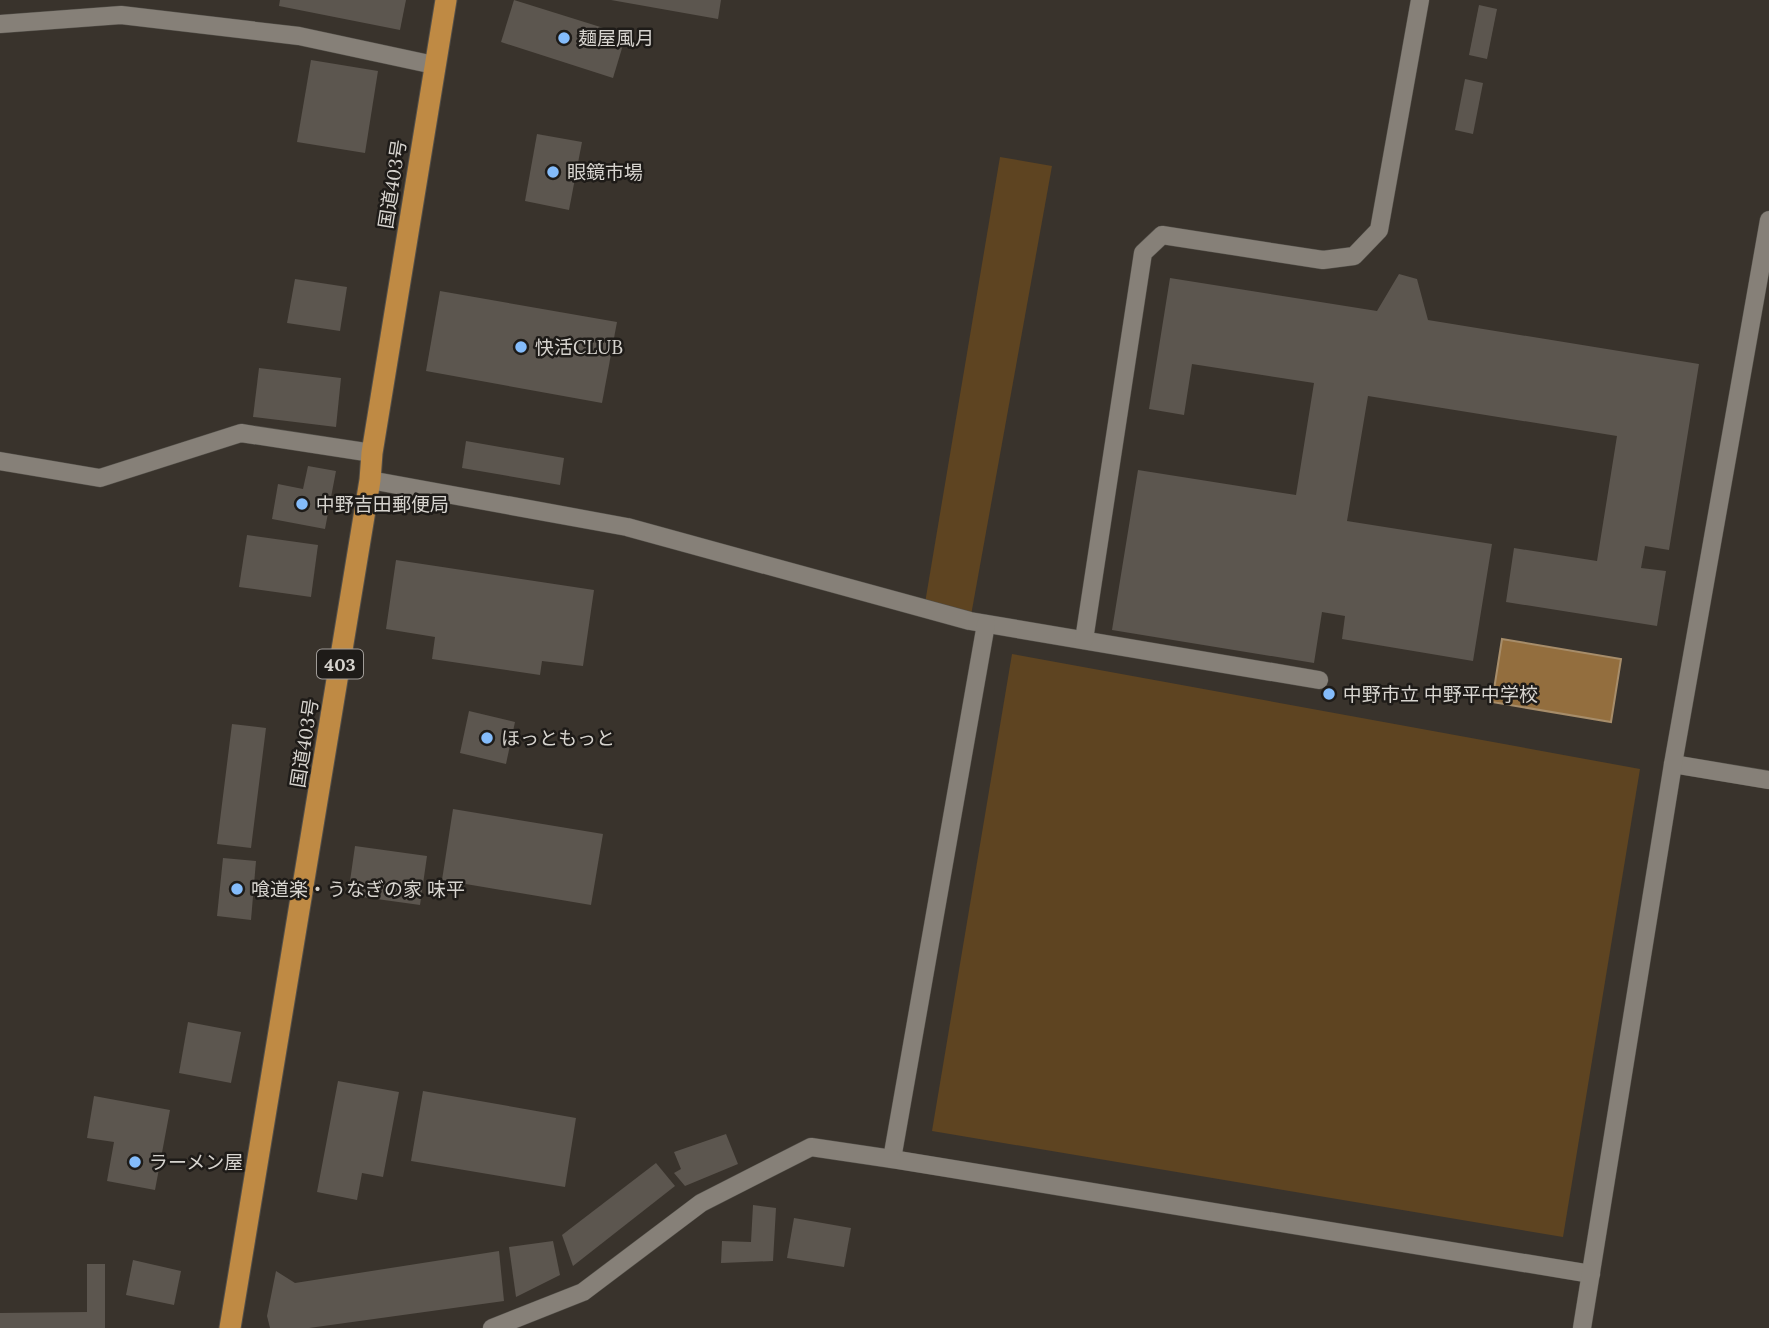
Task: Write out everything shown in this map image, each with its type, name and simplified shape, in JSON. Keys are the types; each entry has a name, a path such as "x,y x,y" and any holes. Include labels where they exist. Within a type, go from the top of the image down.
{"highway":[{"name":"国道403号","path":"230,1328 446,0"}],"street":[{"path":"1084,640 1143,253 1162,234 1323,260 1354,256 1380,230 1420,0"},
{"path":"0,24 121,15 299,36 435,65"},
{"path":"1582,1328 1673,764 1769,220"},
{"path":"0,461 100,478 241,433 372,453"},
{"path":"370,480 627,527 986,624 1319,680"},
{"path":"892,1159 986,624"},
{"path":"1673,764 1769,780"},
{"path":"492,1328 583,1292 701,1203 811,1147 1591,1274"}],"shaded area":[{"path":"1000,157 1052,166 970,621 924,609"},
{"path":"1502,639 1621,659 1611,722 1492,702"},
{"path":"1012,654 1640,769 1563,1237 932,1131"}],"building":[{"path":"280,0 406,0 400,30 279,6"},
{"name":"麺屋風月","path":"514,0 626,35 613,78 501,42"},
{"path":"611,0 721,0 718,19"},
{"path":"1479,5 1497,9 1487,59 1469,55"},
{"path":"311,60 378,71 365,153 297,142"},
{"path":"1465,79 1483,83 1473,134 1455,130"},
{"name":"眼鏡市場","path":"537,134 582,142 569,210 525,201"},
{"path":"1399,274 1417,279 1428,320 1699,364 1669,550 1645,546 1641,568 1666,571 1657,626 1506,602 1514,548 1597,561 1617,436 1368,396 1347,521 1492,544 1473,661 1342,639 1345,616 1322,612 1314,663 1112,630 1138,470 1296,495 1314,383 1192,364 1184,415 1149,409 1170,278 1377,311"},
{"path":"295,279 347,287 340,331 287,323"},
{"name":"快活CLUB","path":"440,291 617,322 602,403 426,371"},
{"path":"259,368 341,378 336,427 253,417"},
{"path":"466,441 564,458 560,485 462,468"},
{"name":"中野吉田郵便局","path":"308,466 336,471 325,529 272,519 278,484 303,489"},
{"path":"247,535 318,545 311,597 239,587"},
{"path":"396,560 594,590 583,666 542,661 540,675 432,659 435,637 386,629"},
{"name":"ほっともっと","path":"469,711 515,722 506,764 460,753"},
{"path":"232,724 266,728 251,848 217,844"},
{"path":"453,809 603,834 591,905 442,880"},
{"path":"355,846 427,856 420,905 348,895"},
{"name":"喰道楽・うなぎの家 味平","path":"223,858 256,861 251,920 217,916"},
{"path":"188,1022 241,1032 231,1083 179,1073"},
{"path":"338,1081 399,1092 383,1177 362,1173 357,1200 317,1192"},
{"path":"423,1091 576,1118 565,1187 411,1161"},
{"name":"ラーメン屋","path":"94,1096 170,1110 155,1190 107,1181 114,1142 87,1138"},
{"path":"726,1134 738,1164 685,1186 674,1173 681,1169 674,1152"},
{"path":"656,1163 675,1186 573,1266 562,1235"},
{"path":"753,1205 776,1208 773,1261 721,1263 722,1241 751,1242"},
{"path":"794,1218 851,1228 844,1267 787,1258"},
{"path":"553,1241 560,1275 516,1297 509,1247"},
{"path":"499,1251 504,1301 309,1328 270,1328 267,1316 276,1271 295,1283"},
{"path":"133,1260 181,1271 174,1305 126,1295"},
{"path":"87,1264 105,1264 105,1328 0,1328 0,1313 87,1312"}],"place":[{"name":"麺屋風月","path":"564,38"},
{"name":"眼鏡市場","path":"553,172"},
{"name":"快活CLUB","path":"521,347"},
{"name":"中野吉田郵便局","path":"302,504"},
{"name":"中野市立 中野平中学校","path":"1329,694"},
{"name":"ほっともっと","path":"487,738"},
{"name":"喰道楽・うなぎの家 味平","path":"237,889"},
{"name":"ラーメン屋","path":"135,1162"}]}
